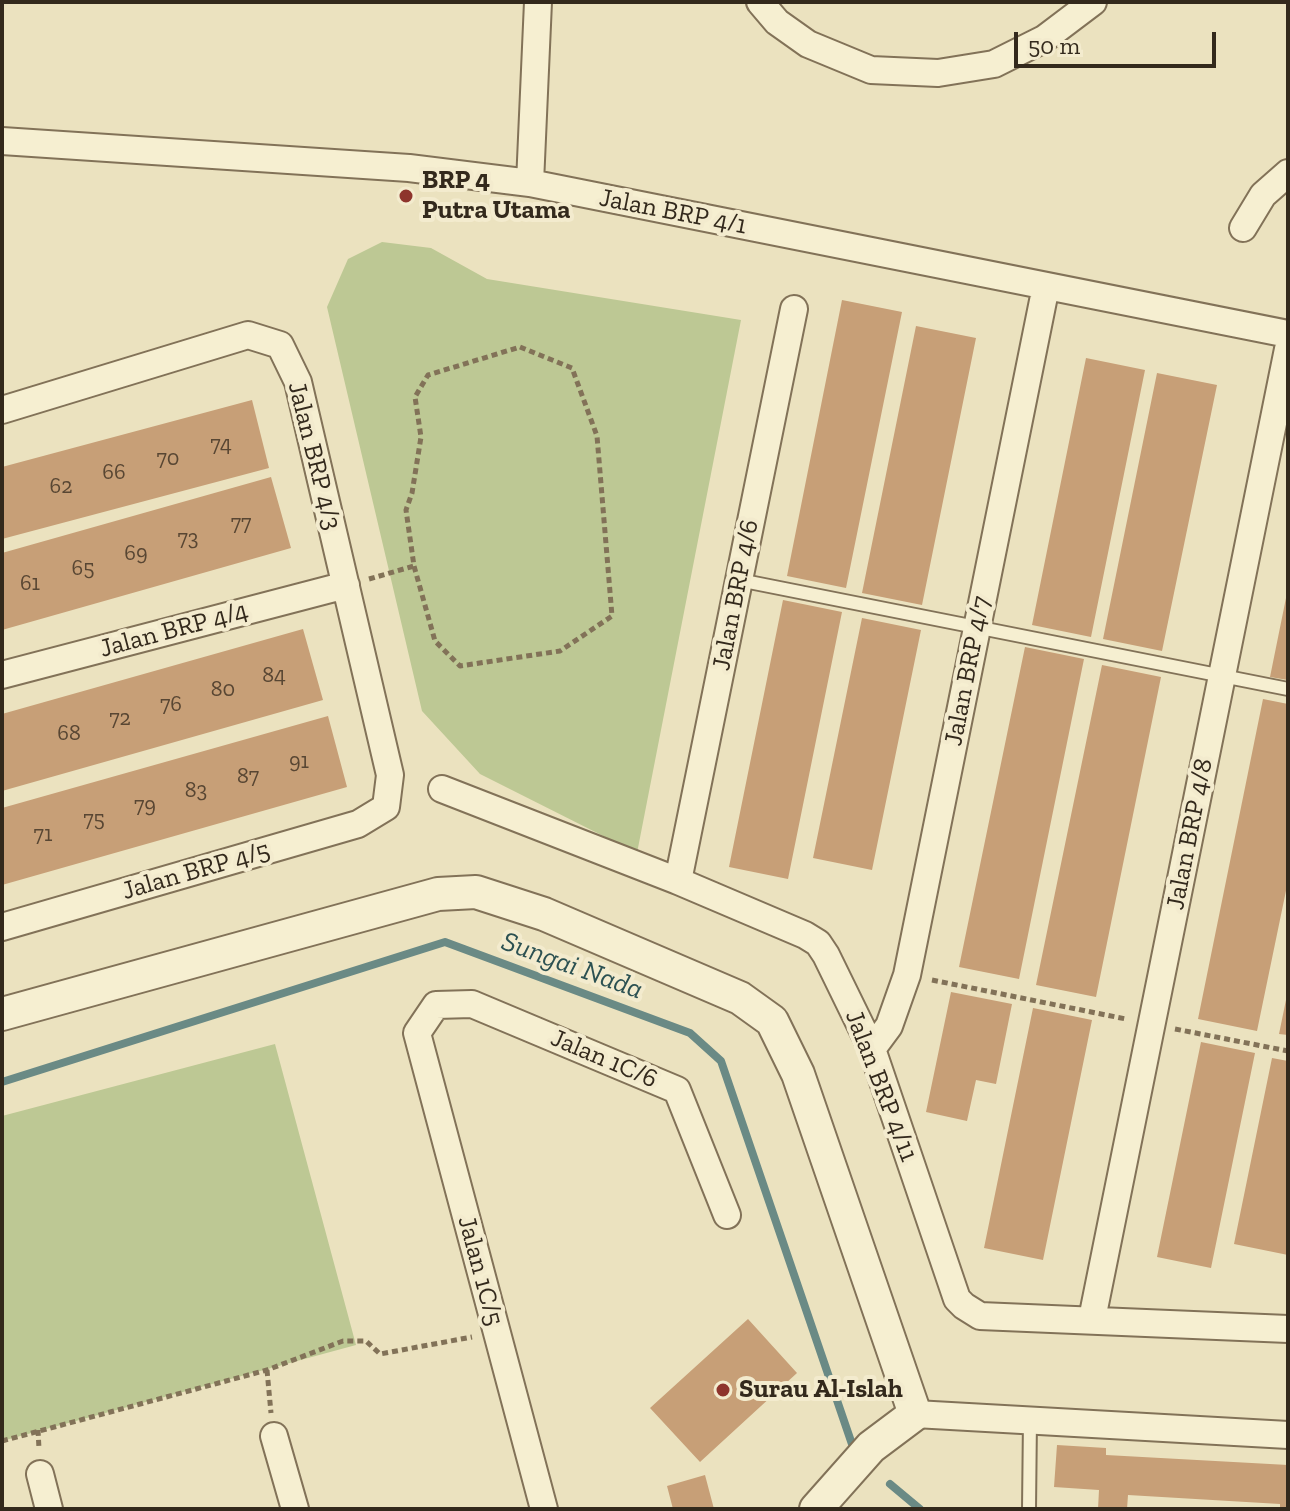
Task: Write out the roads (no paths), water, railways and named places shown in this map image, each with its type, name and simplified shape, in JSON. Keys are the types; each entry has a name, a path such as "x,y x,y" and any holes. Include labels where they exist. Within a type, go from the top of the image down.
{"street":[{"path":"530,183 538,2"},
{"path":"760,2 777,22 808,44 871,70 938,73 994,64 1044,39 1093,2"},
{"name":"Jalan BRP 4/1","path":"2,141 409,168 530,183 1288,334"},
{"path":"1243,228 1263,195 1288,173"},
{"name":"Jalan BRP 4/7","path":"872,1049 889,1026 907,975 1046,286"},
{"name":"Jalan BRP 4/6","path":"678,881 794,309"},
{"name":"Jalan BRP 4/3","path":"2,410 248,335 280,345 298,382 390,775 386,807"},
{"name":"Jalan BRP 4/8","path":"1092,1319 1288,349"},
{"name":"Jalan BRP 4/4","path":"2,675 346,585"},
{"name":"Jalan BRP 4/11","path":"442,789 678,881 818,943 872,1049 957,1299 964,1306 980,1316 1288,1329"},
{"name":"Jalan BRP 4/5","path":"2,927 358,824 386,807"},
{"path":"2,1014 438,894 476,892 544,914 740,998 772,1021 798,1074 915,1414"},
{"name":"Jalan 1C/6","path":"417,1033 436,1005 472,1004 677,1090 727,1215"},
{"name":"Jalan 1C/5","path":"417,1033 544,1509"},
{"path":"827,1505 871,1447 915,1414 1288,1435"},
{"path":"274,1436 295,1509"},
{"path":"40,1474 49,1509"}],"lane":[{"path":"739,580 1288,689"},
{"path":"1029,1509 1030,1419"}],"waterway":[{"name":"Sungai Nada","path":"2,1082 445,942 690,1033 721,1061 855,1453"},
{"name":"Sungai Nada","path":"890,1484 920,1509"}],"place":[{"name":"BRP 4 Putra Utama","path":"406,196"},
{"name":"Surau Al-Islah","path":"723,1390"}]}
